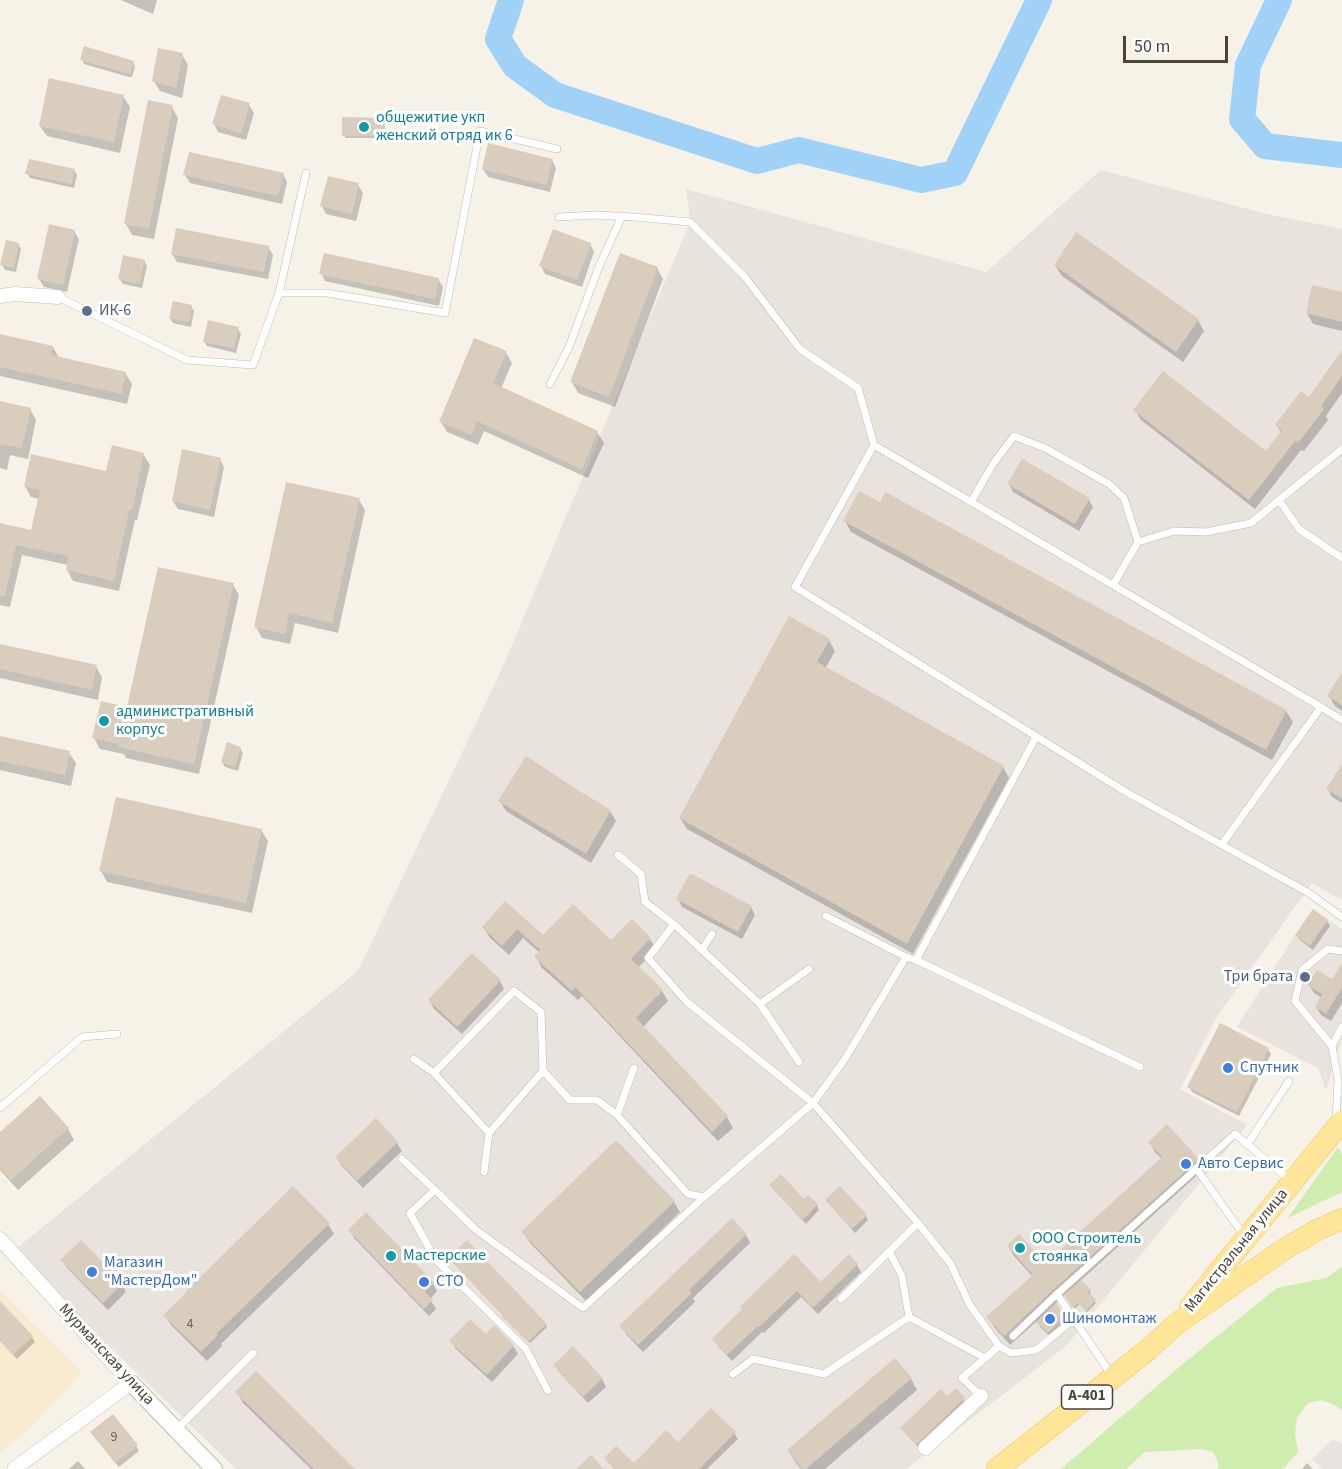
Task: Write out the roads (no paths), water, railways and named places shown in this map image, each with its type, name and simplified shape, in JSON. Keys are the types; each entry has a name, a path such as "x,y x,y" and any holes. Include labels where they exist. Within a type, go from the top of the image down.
{"main road":[{"name":"Магистральная улица","path":"1007,1463 1149,1349 1176,1324 1339,1125"},
{"name":"Магистральная улица","path":"1176,1324 1283,1250 1317,1230 1342,1219"}],"street":[{"path":"0,296 32,294 58,297"},
{"name":"Мурманская улица","path":"0,1239 131,1383 214,1469"},
{"path":"20,1468 131,1383"},
{"path":"925,1448 981,1396"}],"lane":[{"path":"279,293 327,293 445,313 480,131 557,148"},
{"path":"58,297 187,360 253,365 279,293 306,173"},
{"path":"550,384 569,347 598,269 622,216"},
{"path":"559,217 622,216 690,222 745,276 800,349 858,388 874,445 1342,720"},
{"path":"971,502 993,464 1014,436 1047,449 1108,484 1124,498 1138,542"},
{"path":"874,445 795,587 1126,792 1308,893 1342,917"},
{"path":"1113,585 1138,542 1174,531 1206,532 1251,523 1342,449"},
{"path":"1279,500 1299,529 1342,558"},
{"path":"1222,844 1321,706"},
{"path":"916,960 1035,737"},
{"path":"618,855 641,874 645,902 674,924 760,1004 799,1062"},
{"path":"826,916 906,957 1140,1067"},
{"path":"674,924 648,958 687,1002 813,1103 950,1263 970,1305 999,1346 1011,1353 1036,1350 1073,1320"},
{"path":"702,950 712,934"},
{"path":"1339,1125 1338,1080 1332,1046 1295,1001 1302,970 1329,949 1342,951"},
{"path":"402,1159 476,1229 583,1308 704,1197 813,1103 845,1059 906,957"},
{"path":"760,1004 808,969"},
{"path":"434,1073 514,991 541,1012 543,1071 570,1100 597,1100 617,1115 688,1194 704,1197"},
{"path":"1332,1046 1342,1027"},
{"path":"0,1108 82,1037 117,1034"},
{"path":"414,1059 434,1073 489,1133"},
{"path":"617,1115 634,1068"},
{"path":"484,1172 489,1133 543,1071"},
{"path":"1247,1145 1289,1081"},
{"path":"1013,1336 1056,1294 1234,1134 1293,1183"},
{"path":"1196,1168 1246,1238"},
{"path":"435,1191 410,1213 435,1259 526,1349 548,1390"},
{"path":"841,1299 918,1223"},
{"path":"889,1251 902,1276 909,1317"},
{"path":"1056,1294 1113,1377"},
{"path":"909,1317 985,1358"},
{"path":"733,1374 753,1359 824,1374 909,1317"},
{"path":"981,1396 962,1378 999,1346"},
{"path":"176,1430 253,1353"}],"waterway":[{"path":"511,0 498,39 515,66 555,95 757,161 799,150 921,180 955,173 1039,0"},
{"path":"1279,0 1248,65 1242,119 1265,146 1342,155"}],"place":[{"name":"общежитие укп женский отряд ик 6","path":"364,127"},
{"name":"ИК-6","path":"87,311"},
{"name":"административный корпус","path":"104,721"},
{"name":"Три брата","path":"1305,977"},
{"name":"Спутник","path":"1228,1068"},
{"name":"Авто Сервис","path":"1186,1164"},
{"name":"ООО Строитель стоянка","path":"1020,1248"},
{"name":"Мастерские","path":"391,1256"},
{"name":"Магазин \"МастерДом\"","path":"92,1272"},
{"name":"СТО","path":"424,1282"},
{"name":"Шиномонтаж","path":"1050,1319"}]}
